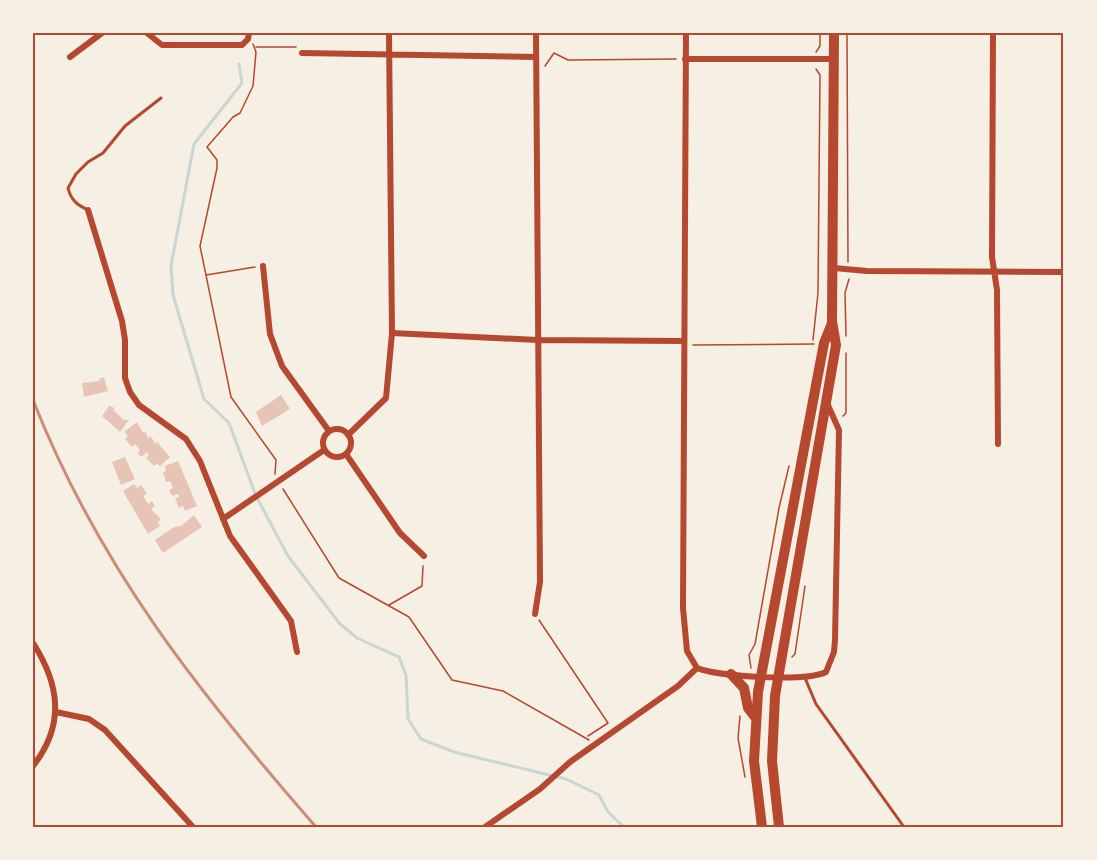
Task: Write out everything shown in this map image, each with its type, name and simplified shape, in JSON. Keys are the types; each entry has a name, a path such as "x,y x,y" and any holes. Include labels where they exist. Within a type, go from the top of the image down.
{"highway":[{"path":"779,827 772,761 778,677 836,345 832,321 834,33"},
{"path":"762,827 754,761 755,717 824,343 832,321"},
{"path":"731,674 744,688 748,708 755,717"}],"street":[{"path":"70,57 102,33"},
{"path":"147,33 162,45 242,45 248,39 249,33"},
{"path":"348,435 386,398 392,333 389,33"},
{"path":"535,614 540,582 536,33"},
{"path":"686,33 683,608 687,651 697,668 731,674 805,678 826,672 834,652 838,430 827,402"},
{"path":"993,33 994,272 998,444"},
{"path":"302,53 536,57"},
{"path":"686,59 834,59"},
{"path":"88,210 122,321 125,340 125,378 130,392 139,405 186,439 200,461 230,536 291,621 297,652"},
{"path":"263,266 270,334 282,366 329,431"},
{"path":"834,268 858,268 867,271 1064,272"},
{"path":"392,333 537,340 684,341"},
{"path":"337,429 348,435 351,443 346,454 334,458 324,450 323,437 329,431 337,429"},
{"path":"223,519 324,450"},
{"path":"346,454 399,533 424,556"},
{"path":"829,503 837,503"},
{"path":"33,643 50,673 56,712 46,748 33,766"},
{"path":"485,827 540,789 570,762 678,686 697,668"},
{"path":"56,712 89,719 105,730 193,827"}],"lane":[{"path":"88,210 77,205 70,195 68,188 76,174 88,162 103,153 125,126 161,98"},
{"path":"805,678 822,712 904,827"}],"path":[{"path":"818,293 820,75 816,71 816,59 820,33"},
{"path":"847,33 848,262"},
{"path":"255,47 297,47 302,53"},
{"path":"544,68 554,53 568,60 686,59"},
{"path":"206,275 263,266"},
{"path":"684,341 692,345 824,343"},
{"path":"388,606 422,585 424,556"},
{"path":"535,614 608,723 587,737"}],"building":[{"path":"104,377 108,391 84,397 82,383 100,381 99,379"},
{"path":"281,395 290,409 262,426 256,412"},
{"path":"109,406 115,408 113,410 124,420 129,420 120,432 102,416"},
{"path":"137,422 143,433 145,431 148,438 150,436 154,444 157,442 170,457 160,466 157,463 154,466 146,458 149,455 147,452 141,457 138,453 140,450 135,444 132,447 125,439 128,436 124,432"},
{"path":"125,457 135,479 121,485 112,462"},
{"path":"178,461 197,506 185,511 183,506 179,508 175,498 179,497 178,494 172,496 169,490 173,488 170,481 166,482 163,472 166,471 165,466"},
{"path":"134,484 137,488 141,485 147,494 143,496 148,504 152,501 155,506 151,509 161,519 158,522 160,526 148,534 123,491"},
{"path":"194,515 202,527 163,553 155,540 174,527 181,526"}],"waterway":[{"path":"239,64 242,83 194,144 171,266 173,295 204,399 229,423 256,496 288,556 340,624 357,638 399,657 406,675 408,719 421,739 454,752 566,779 599,795 608,812 624,827"}],"railway":[{"path":"33,400 59,461 89,518 155,626 232,727 316,827"}]}
